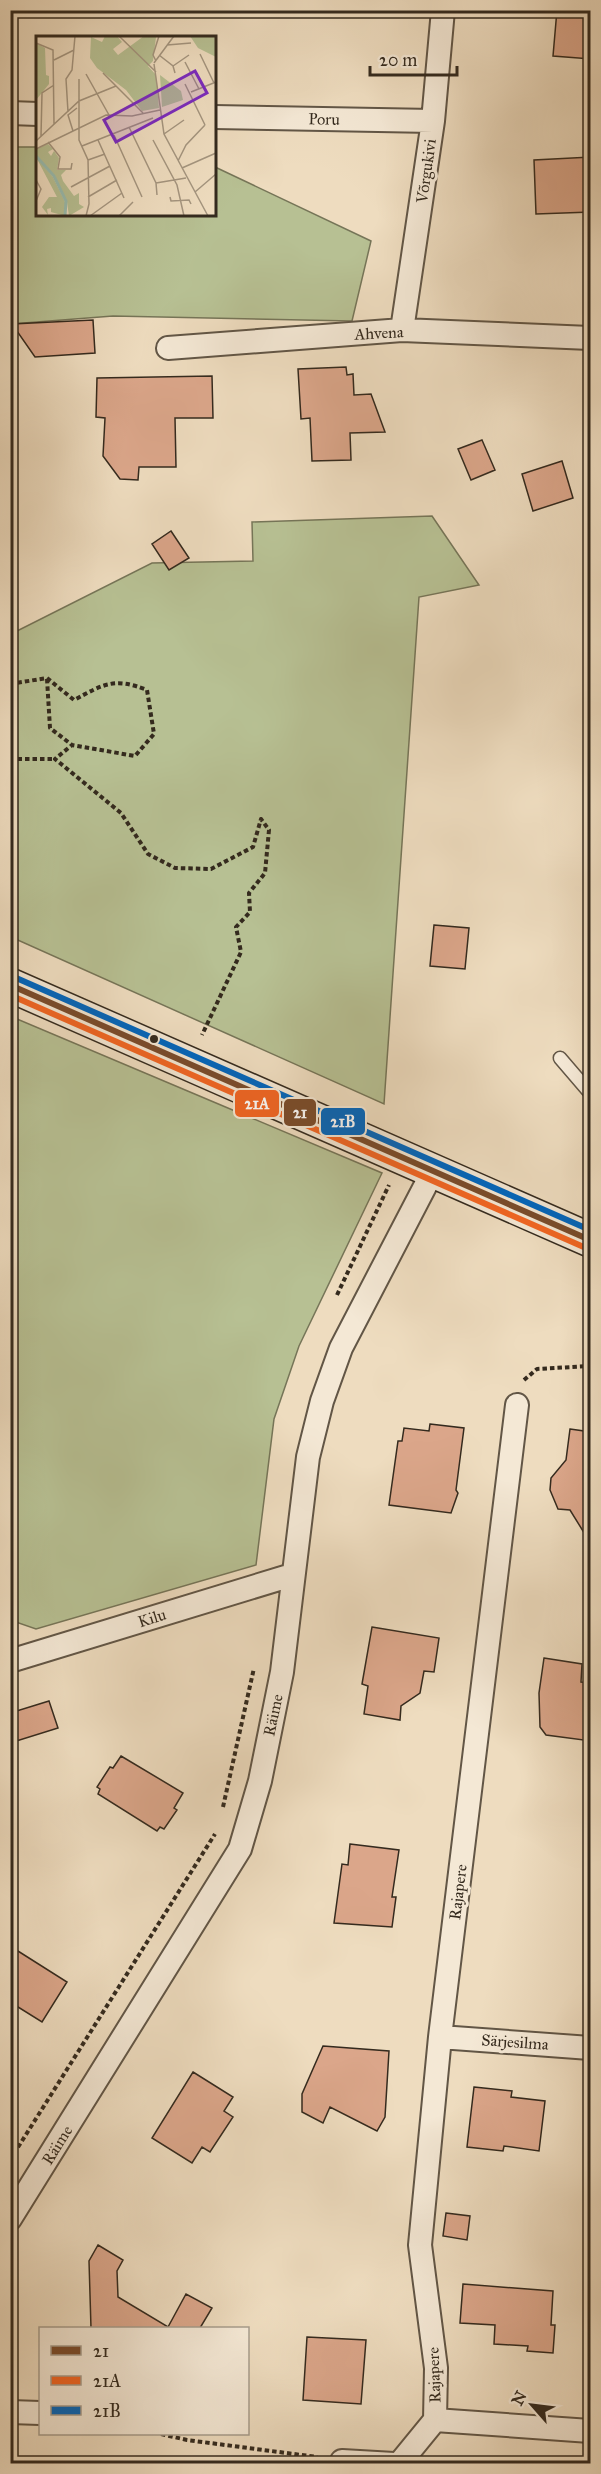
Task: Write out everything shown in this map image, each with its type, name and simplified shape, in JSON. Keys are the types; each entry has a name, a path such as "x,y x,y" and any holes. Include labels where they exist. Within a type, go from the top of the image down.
{"street":[{"name":"Võrgukivi","path":"402,330 433,121 443,10"},
{"path":"10,113 36,114"},
{"name":"Poru","path":"216,117 433,121"},
{"name":"Ahvena","path":"168,348 402,330 591,338"},
{"path":"10,985 591,1240"},
{"name":"Räime","path":"10,2219 240,1849 260,1781 282,1672 308,1457 322,1401 341,1348 434,1172"},
{"name":"Rajapere","path":"399,2463 435,2421 436,2368 420,2245 440,2037 517,1405"},
{"name":"Kilu","path":"10,1661 292,1575"},
{"name":"Särjesilma","path":"440,2037 591,2048"},
{"path":"10,2412 39,2413"},
{"path":"435,2421 591,2431"},
{"path":"342,2461 394,2463"}],"lane":[{"path":"560,1058 591,1093"}],"path":[{"path":"10,684 47,678 74,700 99,686 126,681 147,690 154,734 135,756 72,745 50,728 47,678"},
{"path":"55,759 72,745"},
{"path":"10,759 55,759 121,813 148,854 175,868 211,869 253,847 261,819 269,830 265,873 249,893 250,912 236,927 241,952 197,1046"},
{"path":"333,1304 402,1158"},
{"path":"517,1405 522,1384 528,1374 537,1369 591,1366"},
{"path":"223,1808 256,1658"},
{"path":"10,2160 218,1831"},
{"path":"168,2435 187,2440 342,2461"}],"green space":[{"path":"11,147 36,147 36,216 216,216 216,167 371,241 352,321 113,316 11,324"},
{"path":"432,516 479,585 419,597 384,1104 11,937 11,634 152,563 253,561 252,522"},
{"path":"10,1016 382,1173 299,1346 274,1419 256,1565 36,1629 10,1620"}],"building":[{"path":"557,10 591,10 591,59 553,56"},
{"path":"591,157 591,212 536,214 534,160"},
{"path":"93,320 95,353 35,357 12,324"},
{"path":"346,367 347,375 353,374 354,395 371,394 385,432 350,433 351,460 312,461 310,418 301,419 298,369"},
{"path":"212,376 213,418 175,418 176,467 139,467 138,480 120,479 103,456 105,418 96,417 97,378"},
{"path":"482,440 495,470 471,480 458,449"},
{"path":"562,461 573,498 533,511 522,474"},
{"path":"171,531 189,558 169,570 152,544"},
{"path":"434,925 469,928 465,969 430,966"},
{"path":"430,1424 464,1428 456,1490 458,1493 451,1513 389,1505 398,1441 402,1441 404,1428 429,1431"},
{"path":"570,1429 591,1432 591,1544 570,1510 558,1509 550,1490 551,1478 566,1460"},
{"path":"372,1627 439,1638 434,1672 424,1671 420,1693 401,1706 400,1720 364,1714 368,1686 362,1684"},
{"path":"544,1658 582,1664 581,1682 591,1683 591,1741 546,1735 540,1727 539,1693"},
{"path":"49,1701 58,1728 10,1743 10,1713"},
{"path":"121,1756 183,1793 174,1808 177,1810 164,1829 160,1827 157,1831 98,1794 100,1789 97,1787 110,1767 113,1768"},
{"path":"350,1844 399,1850 392,1897 396,1897 392,1927 334,1923 342,1864 348,1865"},
{"path":"10,1946 67,1982 42,2022 10,2002"},
{"path":"323,2046 389,2051 385,2117 377,2131 330,2107 323,2123 302,2112 302,2094"},
{"path":"193,2072 233,2097 224,2111 233,2117 210,2152 202,2147 192,2163 152,2138"},
{"path":"474,2087 512,2091 511,2097 545,2101 539,2151 504,2146 503,2151 467,2147"},
{"path":"446,2213 470,2216 467,2240 443,2236"},
{"path":"98,2245 123,2260 117,2271 118,2297 168,2327 91,2327 89,2261"},
{"path":"463,2284 553,2291 551,2325 555,2325 553,2353 527,2351 528,2346 494,2344 495,2325 460,2323"},
{"path":"186,2294 212,2308 201,2327 168,2327"},
{"path":"307,2337 366,2340 361,2404 303,2400"}],"transit line":[{"name":"21B","path":"14,977 590,1230"},
{"name":"21","path":"10,985 590,1240"},
{"name":"21A","path":"10,995 586,1248"}]}
